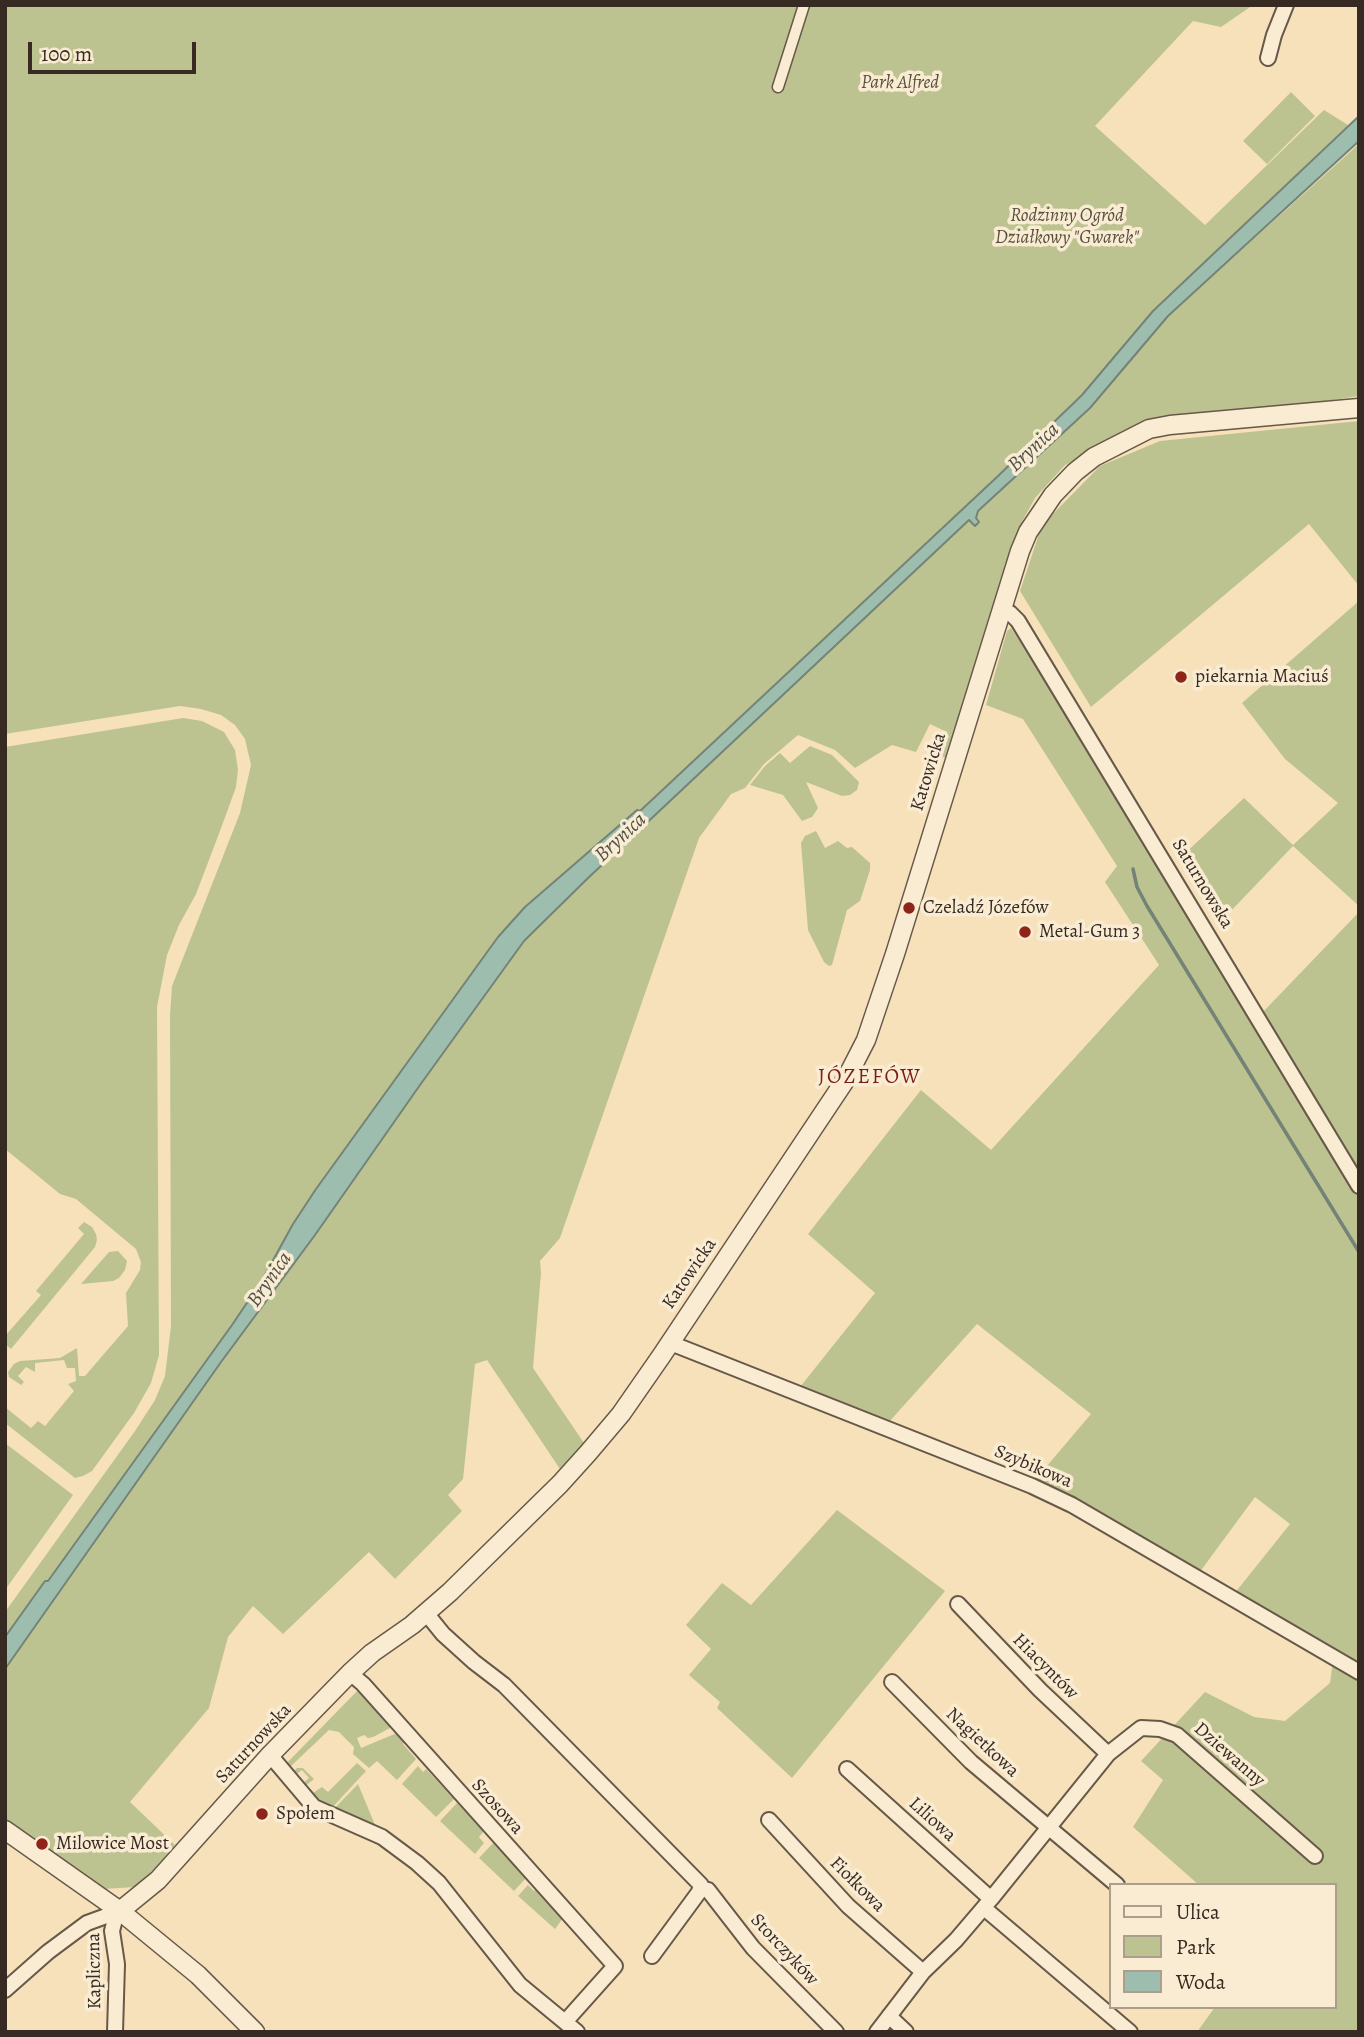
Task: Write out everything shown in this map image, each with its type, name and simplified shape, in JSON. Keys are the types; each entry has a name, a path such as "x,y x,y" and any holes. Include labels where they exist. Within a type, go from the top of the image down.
{"street":[{"path":"778,87 804,5"},
{"path":"1268,58 1286,5"},
{"name":"Katowicka","path":"672,1340 846,1079 866,1040 1020,551 1053,495 1075,472 1112,446 1149,429 1359,408"},
{"name":"Saturnowska","path":"1002,610 1018,621 1359,1186"},
{"name":"Saturnowska","path":"120,1911 158,1880 270,1755 350,1673 426,1613 497,1547 579,1463 621,1414 672,1340"},
{"name":"Szybikowa","path":"672,1340 678,1346 1072,1504 1359,1672"},
{"name":"Hiacyntów","path":"958,1604 1040,1690 1108,1754"},
{"path":"426,1613 443,1634 504,1685 705,1887 652,1956"},
{"name":"Szosowa","path":"350,1673 615,1966 565,2022"},
{"name":"Nagietkowa","path":"892,1682 971,1762 1114,1883"},
{"name":"Dziewanny","path":"877,2032 923,1972 987,1904 1108,1754 1141,1728 1160,1728 1177,1735 1315,1856"},
{"path":"270,1755 314,1807 382,1837 417,1863 439,1883 520,1985 578,2032"},
{"name":"Liliowa","path":"846,1769 987,1904 1130,2032"},
{"name":"Fiołkowa","path":"769,1820 848,1906 923,1972"},
{"path":"5,1830 120,1911 198,1975 256,2032"},
{"name":"Storczyków","path":"705,1887 753,1948 836,2032"},
{"path":"5,1990 77,1930 99,1917 120,1911"},
{"name":"Kapliczna","path":"115,2032 117,1964 112,1931 120,1911"},
{"path":"889,2016 906,2032"}],"green space":[{"path":"5,5 1253,5 1221,27 1193,21 1095,126 1205,225 1324,110 1348,125 1153,311 1082,395 997,477 639,811 525,907 498,937 316,1189 232,1325 5,1637 5,1612 135,1431 155,1400 165,1376 171,1326 172,986 240,813 251,765 245,739 235,725 221,715 180,706 5,734"},
{"path":"1291,92 1315,116 1267,164 1243,141"},
{"path":"1359,144 1359,396 1113,440 1065,465 1035,498 1023,520 948,759 941,756 947,732 930,724 916,752 892,745 855,768 835,750 798,735 764,764 745,788 731,794 699,838 560,1238 540,1261 533,1368 584,1443 562,1472 487,1360 475,1364 463,1479 448,1495 462,1511 395,1579 369,1552 283,1634 253,1606 228,1637 209,1708 130,1802 175,1845 155,1868 135,1887 104,1889 5,1820 5,1669 221,1362 315,1235 524,941 970,519 975,525 979,522 976,518 978,511 1090,408 1168,316"},
{"path":"1359,421 1359,586 1309,524 1091,707 1020,591 1042,525 1100,466 1160,441"},
{"path":"1359,601 1359,906 1293,846 1227,915 1217,921 1180,858 1244,798 1293,845 1338,803 1285,759 1242,703"},
{"path":"1011,628 1262,1013 1359,912 1359,2032 1197,2032 1214,2009 1336,2009 1336,1883 1197,1883 1133,1827 1163,1780 1141,1761 1205,1692 1254,1717 1285,1721 1330,1683 1334,1653 1234,1594 1290,1524 1255,1497 1199,1573 1063,1493 1035,1480 1091,1414 977,1324 888,1423 800,1387 875,1293 808,1234 921,1090 991,1150 1159,965 1105,882 1117,866 1023,719 986,705 1007,631"},
{"path":"183,718 202,721 224,732 235,750 238,770 236,787 196,894 167,955 157,1007 159,1355 151,1383 134,1413 92,1471 75,1478 5,1423 5,1407 31,1428 38,1421 45,1426 74,1391 68,1384 76,1381 75,1368 67,1368 64,1360 35,1363 35,1372 26,1367 18,1376 24,1382 21,1385 9,1377 8,1372 20,1361 60,1358 77,1348 79,1376 85,1376 128,1326 126,1293 140,1270 141,1262 136,1249 76,1199 60,1194 5,1149 5,747"},
{"path":"810,746 832,755 859,782 857,790 842,796 806,782 818,808 812,817 802,821 783,795 750,785 780,753 790,763"},
{"path":"816,831 825,848 838,841 847,848 852,847 870,863 860,901 847,910 832,965 829,966 824,962 808,930 801,843 805,836"},
{"path":"84,1222 92,1227 96,1234 95,1247 11,1349 5,1344 5,1336 41,1295 36,1291 84,1234 78,1228"},
{"path":"118,1251 127,1261 119,1278 81,1284 109,1252"},
{"path":"5,1443 73,1495 5,1590"},
{"path":"837,1510 945,1591 792,1778 717,1708 720,1702 689,1675 711,1649 686,1625 722,1583 751,1605"},
{"path":"361,1687 394,1726 373,1737 364,1735 357,1738 361,1748 397,1733 416,1759 397,1780 377,1761 369,1768 353,1754 354,1747 339,1732 329,1730 290,1767 294,1771 303,1768 314,1779 304,1787 299,1779 303,1783 309,1778 302,1770 295,1775 284,1766"},
{"path":"357,1763 366,1771 329,1811 310,1795 322,1787 328,1792"},
{"path":"418,1766 423,1772 426,1769 454,1799 436,1817 402,1784"},
{"path":"358,1784 378,1832 331,1812"},
{"path":"457,1803 484,1831 479,1837 484,1843 475,1854 440,1821"},
{"path":"494,1842 527,1877 514,1891 479,1858"},
{"path":"528,1885 534,1891 536,1889 563,1918 555,1929 518,1896"}],"water":[{"name":"Brynica","path":"1359,116 1359,141 1168,316 1090,408 978,511 976,518 979,522 975,526 969,520 524,941 315,1235 221,1362 5,1669 5,1637 232,1325 316,1189 498,937 525,907 637,810 640,811 997,477 1082,395 1153,311"}],"waterway":[{"path":"1133,869 1137,887 1147,906 1359,1252"}],"place":[{"name":"piekarnia Maciuś","path":"1181,677"},
{"name":"Czeladź Józefów","path":"909,908"},
{"name":"Metal-Gum 3","path":"1025,932"},
{"name":"Społem","path":"262,1814"},
{"name":"Milowice Most","path":"42,1844"}],"district":[{"name":"JÓZEFÓW","path":"870,1078"}],"park label":[{"name":"Park Alfred","path":"900,83"},
{"name":"Rodzinny Ogród Działkowy \"Gwarek\"","path":"1067,227"}]}
